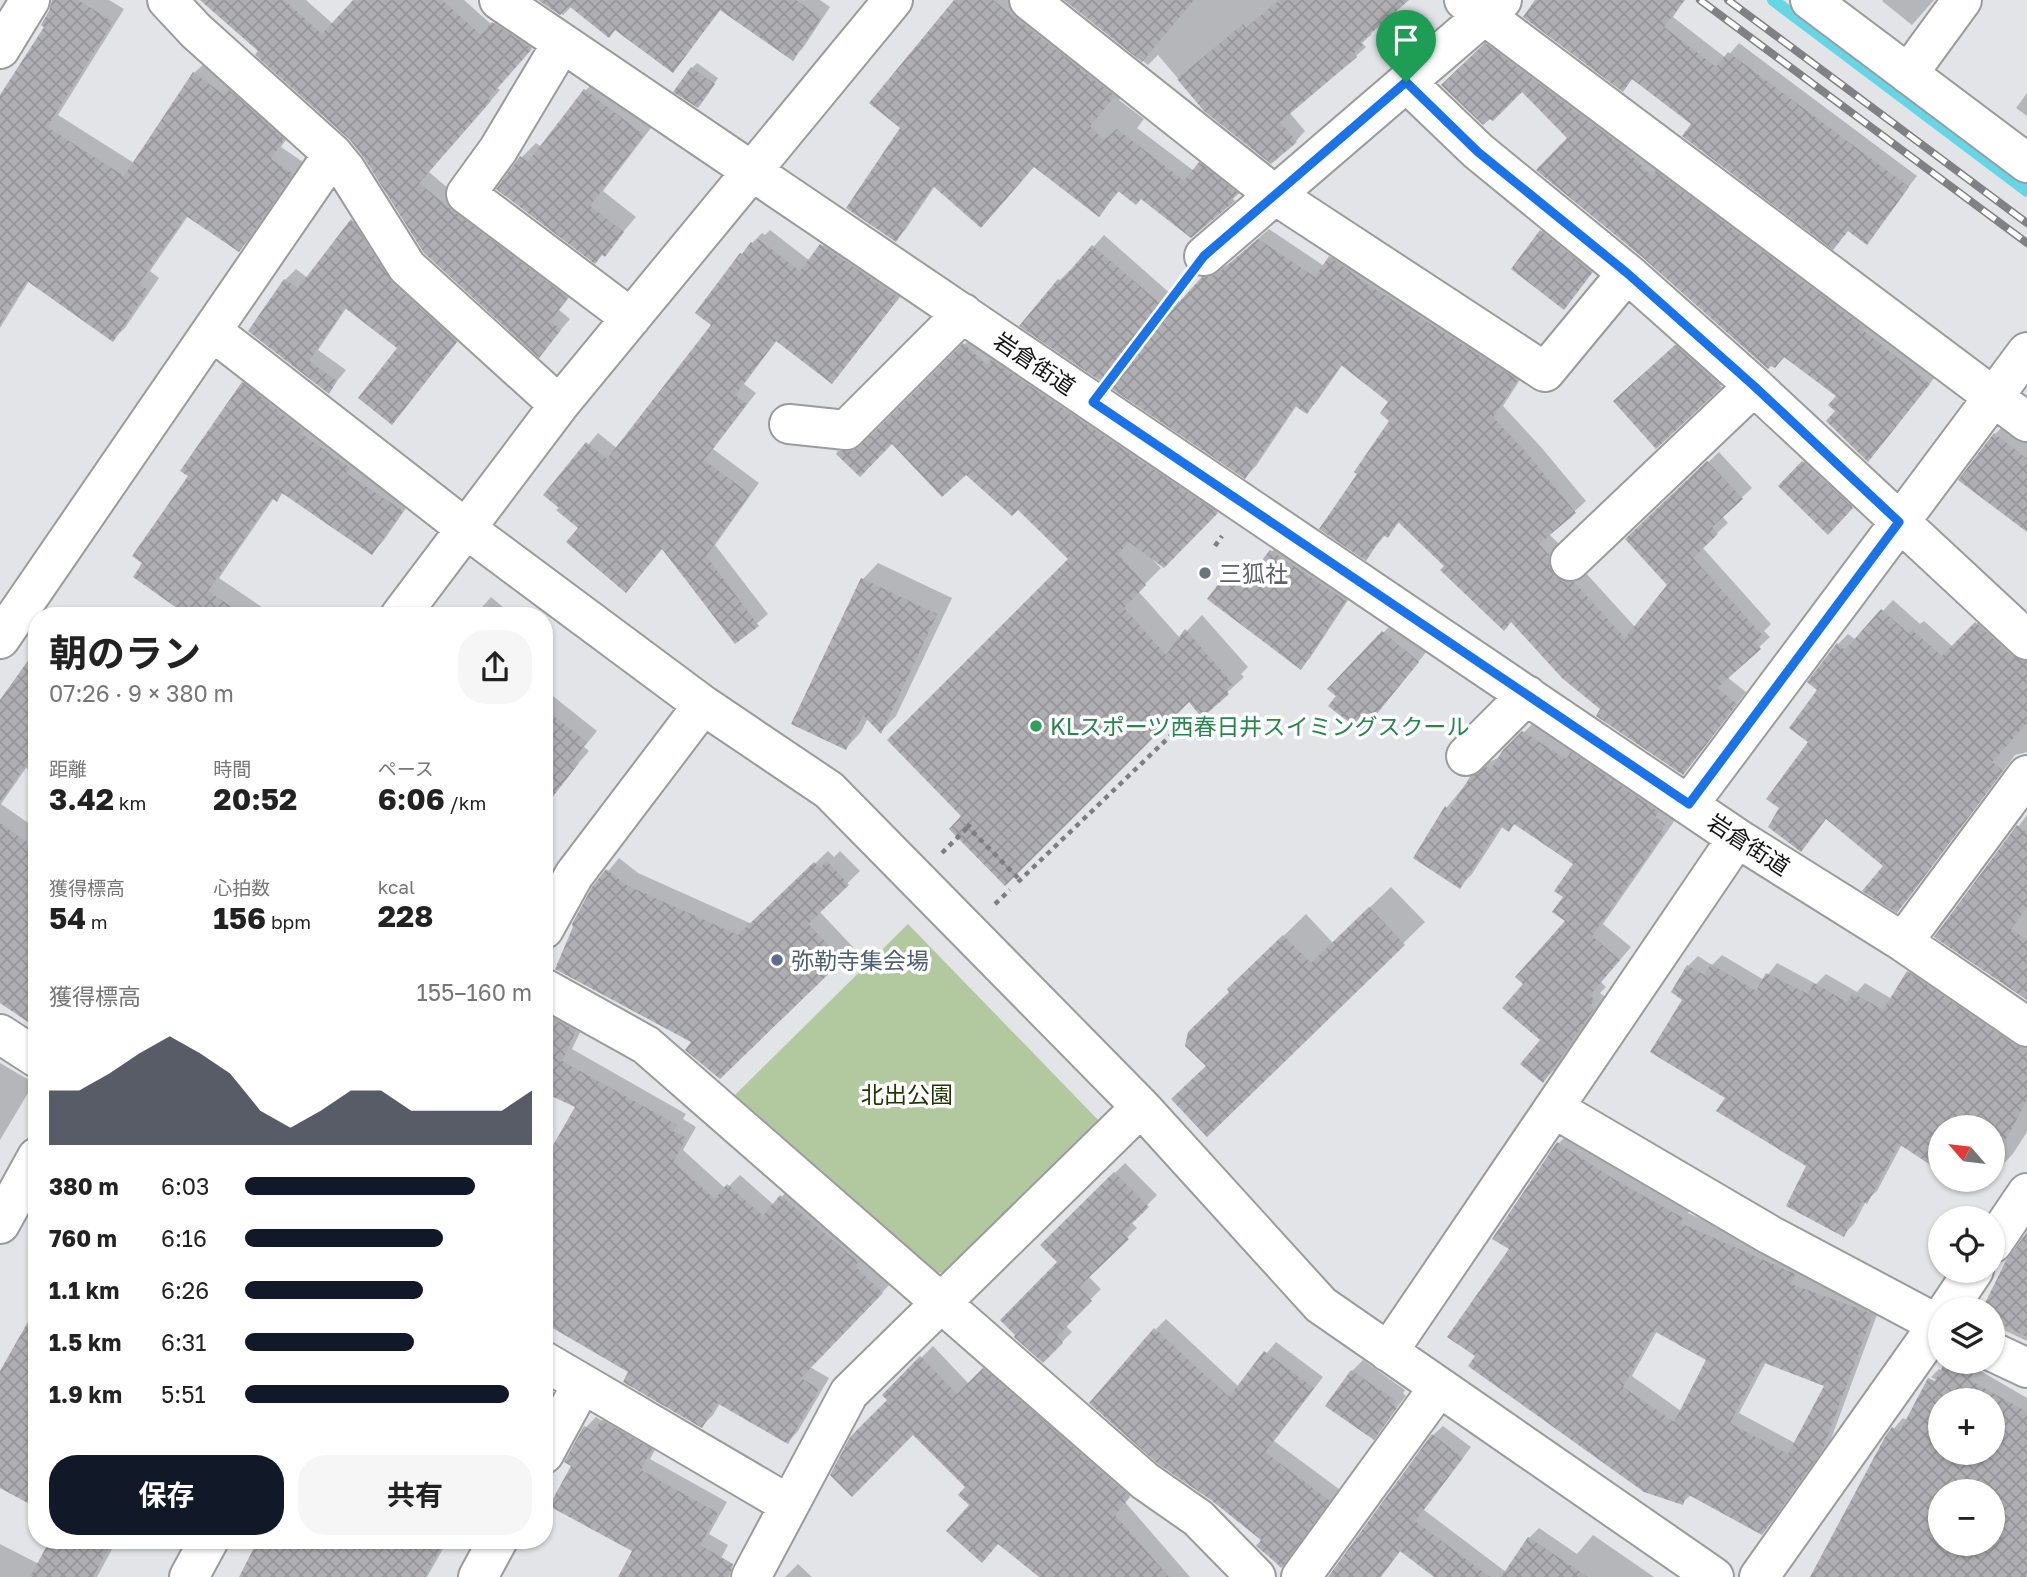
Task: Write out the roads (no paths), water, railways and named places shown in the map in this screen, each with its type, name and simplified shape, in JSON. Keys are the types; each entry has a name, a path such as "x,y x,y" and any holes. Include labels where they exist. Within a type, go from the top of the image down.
{"street":[{"path":"0,49 30,0"},
{"path":"167,0 197,31 332,154 346,170 407,267 559,405"},
{"path":"407,607 559,405 893,0"},
{"path":"1029,0 1275,195 1545,372 1627,273"},
{"path":"1810,0 2027,163"},
{"path":"1908,74 1962,0"},
{"name":"岩倉街道","path":"502,1 1737,838 1903,942 2027,1027"},
{"path":"1204,256 1406,82 1483,5 2027,422"},
{"path":"562,43 498,150 466,194 631,318"},
{"path":"1406,82 1478,152 1627,273 1754,386 2027,640"},
{"path":"0,639 332,154"},
{"path":"789,424 846,430 962,313"},
{"path":"212,331 466,528 703,705 830,790 1141,1107 1321,1305 1714,1577"},
{"path":"1689,804 2027,352"},
{"path":"1570,561 1754,386"},
{"path":"1466,756 1527,695"},
{"path":"553,913 574,875 703,705"},
{"path":"1903,942 2027,775"},
{"path":"1388,1352 1737,838"},
{"path":"553,993 646,1045 1145,1481 1198,1518 1256,1577"},
{"path":"0,1034 28,1052"},
{"path":"751,1577 849,1393 1141,1107"},
{"path":"1555,1109 1770,1235 1928,1313"},
{"path":"0,1224 28,1173"},
{"path":"2005,1225 2027,1193"},
{"path":"1759,1577 1928,1340"},
{"path":"2005,1358 2027,1368"},
{"path":"553,1366 788,1504"},
{"path":"553,1438 583,1384"},
{"path":"1301,1577 1439,1387"},
{"path":"189,1577 204,1549"},
{"path":"478,1577 493,1549"}],"waterway":[{"path":"1773,0 2027,191"}],"railway":[{"path":"1700,0 2027,243"},
{"path":"1728,0 2027,223"}],"place":[{"name":"三狐社","path":"1205,573"},
{"name":"KLスポーツ西春日井スイミングスクール","path":"1036,726"},
{"name":"弥勒寺集会場","path":"777,960"}],"park label":[{"name":"北出公園","path":"907,1094"}]}
